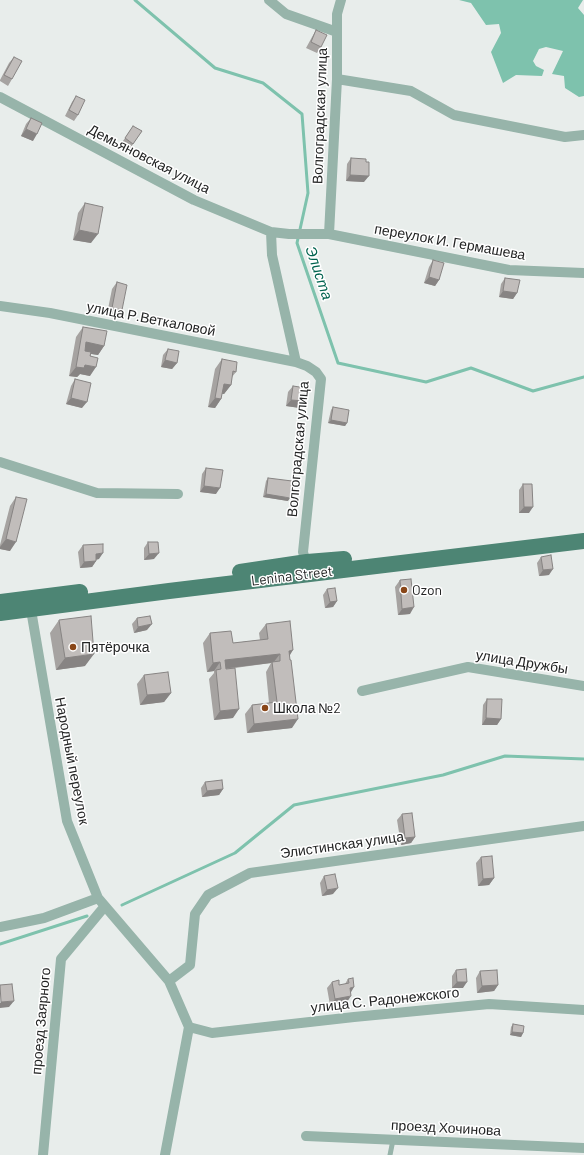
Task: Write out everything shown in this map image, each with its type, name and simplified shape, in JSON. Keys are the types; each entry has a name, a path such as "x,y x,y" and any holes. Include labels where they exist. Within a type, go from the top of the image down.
{"main road":[{"name":"Lenina Street","path":"307,568 584,530"},
{"name":"Lenina Street","path":"0,613 30,604 194,578 584,541"},
{"name":"Lenina Street","path":"0,602 30,604"}],"street":[{"path":"269,0 286,14 337,32"},
{"name":"Волгоградская улица","path":"329,234 337,79 337,14 341,0"},
{"path":"337,79 411,91 454,115 565,137 584,135"},
{"name":"Демьяновская улица","path":"0,97 194,200 271,232 311,234"},
{"name":"Волгоградская улица","path":"271,232 272,255 296,362 307,366 316,372 321,379 303,552 307,568"},
{"name":"переулок И. Гермашева","path":"311,234 329,234 509,270 584,272"},
{"name":"улица Р.Веткаловой","path":"0,306 50,313 296,362"},
{"path":"0,462 97,493 178,494"},
{"name":"Народный переулок","path":"30,604 67,821 98,898 169,980 190,1027"},
{"name":"улица Дружбы","path":"362,691 468,667 584,686"},
{"name":"Элистинская улица","path":"169,980 190,965 195,914 208,895 250,873 584,826"},
{"path":"0,927 44,918 98,898"},
{"name":"проезд Заярного","path":"43,1155 61,959 105,906"},
{"name":"улица С. Радонежского","path":"190,1027 212,1033 489,1004 584,1010"},
{"path":"165,1155 190,1027"},
{"name":"проезд Хочинова","path":"306,1136 584,1148"}],"lane":[{"path":"390,1155 393,1140"}],"shaded area":[{"path":"459,0 583,0 578,8 584,15 584,96 579,97 565,88 564,76 552,74 563,51 546,47 539,49 533,61 536,66 544,70 542,76 516,75 503,83 491,52 501,33 499,24 486,25 471,3"}],"building":[{"path":"316,30 327,35 321,47 311,42"},
{"path":"14,57 22,61 12,79 4,75"},
{"path":"76,96 85,100 78,115 69,110"},
{"path":"31,118 42,123 37,134 26,129"},
{"path":"133,126 142,131 133,144 125,138"},
{"path":"351,158 366,159 366,162 369,162 369,176 350,175"},
{"path":"85,203 103,207 98,234 79,230"},
{"path":"433,260 444,263 439,280 429,277"},
{"path":"505,278 520,280 517,293 503,291"},
{"path":"117,282 127,285 122,310 112,308"},
{"path":"83,327 107,331 104,346 86,342 85,351 91,352 90,356 98,358 96,367 85,365 84,368 76,367"},
{"path":"168,349 179,351 177,363 165,360"},
{"path":"222,359 237,362 236,372 233,371 231,385 224,384 221,399 215,398"},
{"path":"75,379 91,383 87,402 71,398"},
{"path":"293,386 306,388 304,401 291,400"},
{"path":"333,407 349,410 347,423 331,420"},
{"path":"206,468 223,470 220,488 204,486"},
{"path":"268,478 292,481 290,498 266,494"},
{"path":"523,484 532,484 533,507 524,507"},
{"path":"16,497 27,499 16,542 6,539"},
{"path":"148,542 158,542 159,553 149,554"},
{"path":"103,544 103,553 96,554 96,561 84,562 83,545"},
{"path":"551,555 553,569 543,570 541,557"},
{"path":"411,579 414,607 402,609 400,580"},
{"path":"335,588 337,601 330,602 327,589"},
{"path":"91,616 94,654 65,658 59,620"},
{"path":"150,616 152,624 138,627 137,618"},
{"path":"290,621 293,650 289,651 298,719 254,724 252,705 277,702 272,662 280,661 280,654 225,660 226,669 235,668 239,709 220,711 216,670 221,669 220,662 213,663 210,633 231,631 233,643 268,639 266,624"},
{"path":"168,672 171,693 147,695 144,675"},
{"path":"487,699 502,699 501,719 486,718"},
{"path":"222,780 223,789 207,791 205,782"},
{"path":"412,813 415,837 405,838 402,814"},
{"path":"492,856 494,878 483,879 481,857"},
{"path":"335,874 338,888 327,890 324,876"},
{"path":"466,969 467,982 457,982 456,970"},
{"path":"497,970 498,985 482,986 480,971"},
{"path":"353,978 354,987 350,988 351,996 335,999 332,982 339,980 339,985 349,983 348,979"},
{"path":"12,984 14,1001 1,1002 0,985"},
{"path":"513,1024 524,1026 523,1033 512,1032"}],"waterway":[{"name":"Элиста","path":"135,0 215,68 263,83 302,114 308,193 297,243 338,363 426,382 471,368 533,391 584,377"},
{"path":"122,905 235,853 294,805 443,775 505,756 584,759"},
{"path":"0,944 87,916"}],"place":[{"name":"Ozon","path":"404,590"},
{"name":"Пятёрочка","path":"73,647"},
{"name":"Школа №2","path":"265,708"}]}
